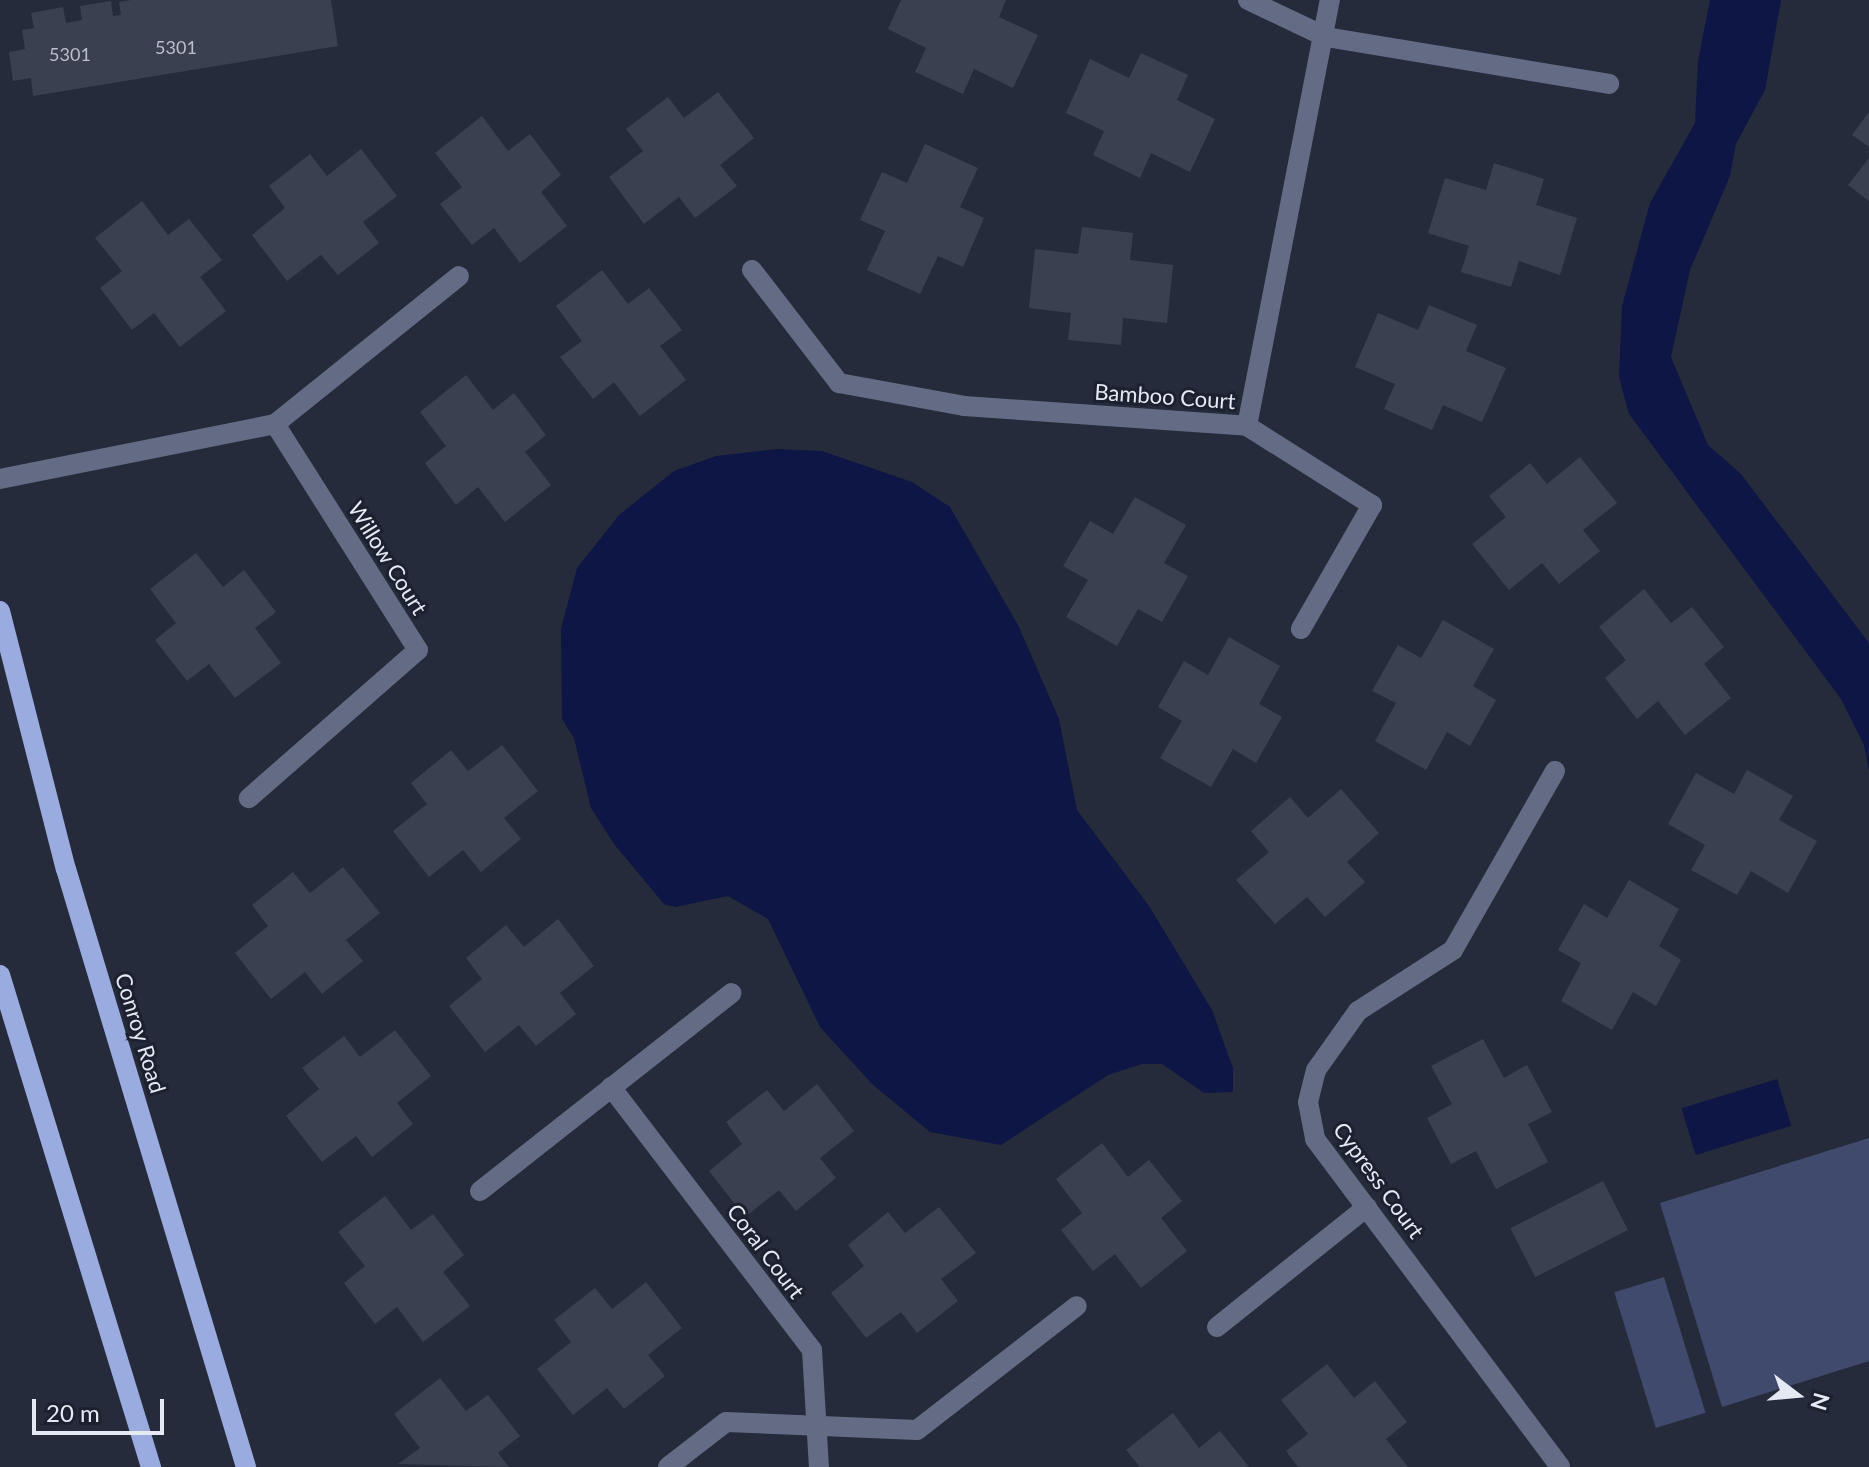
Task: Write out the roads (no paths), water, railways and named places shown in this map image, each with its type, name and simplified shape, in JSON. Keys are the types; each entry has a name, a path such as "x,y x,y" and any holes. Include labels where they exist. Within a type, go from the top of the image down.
{"main road":[{"name":"Conroy Road","path":"0,611 66,869 246,1467"},
{"path":"0,975 151,1467"}],"lane":[{"path":"1248,0 1326,37 1609,84"},
{"name":"Bamboo Court","path":"752,270 839,383 964,406 1247,426 1326,37 1330,0"},
{"path":"0,479 275,424 459,276"},
{"name":"Willow Court","path":"249,798 418,650 275,424"},
{"path":"1247,426 1372,505 1301,629"},
{"name":"Cypress Court","path":"1555,771 1453,950 1358,1011 1316,1070 1308,1102 1315,1139 1560,1467"},
{"path":"480,1191 732,993"},
{"name":"Coral Court","path":"611,1087 812,1350 819,1467"},
{"path":"1217,1327 1367,1207"},
{"path":"668,1467 726,1422 917,1430 1077,1306"}]}
